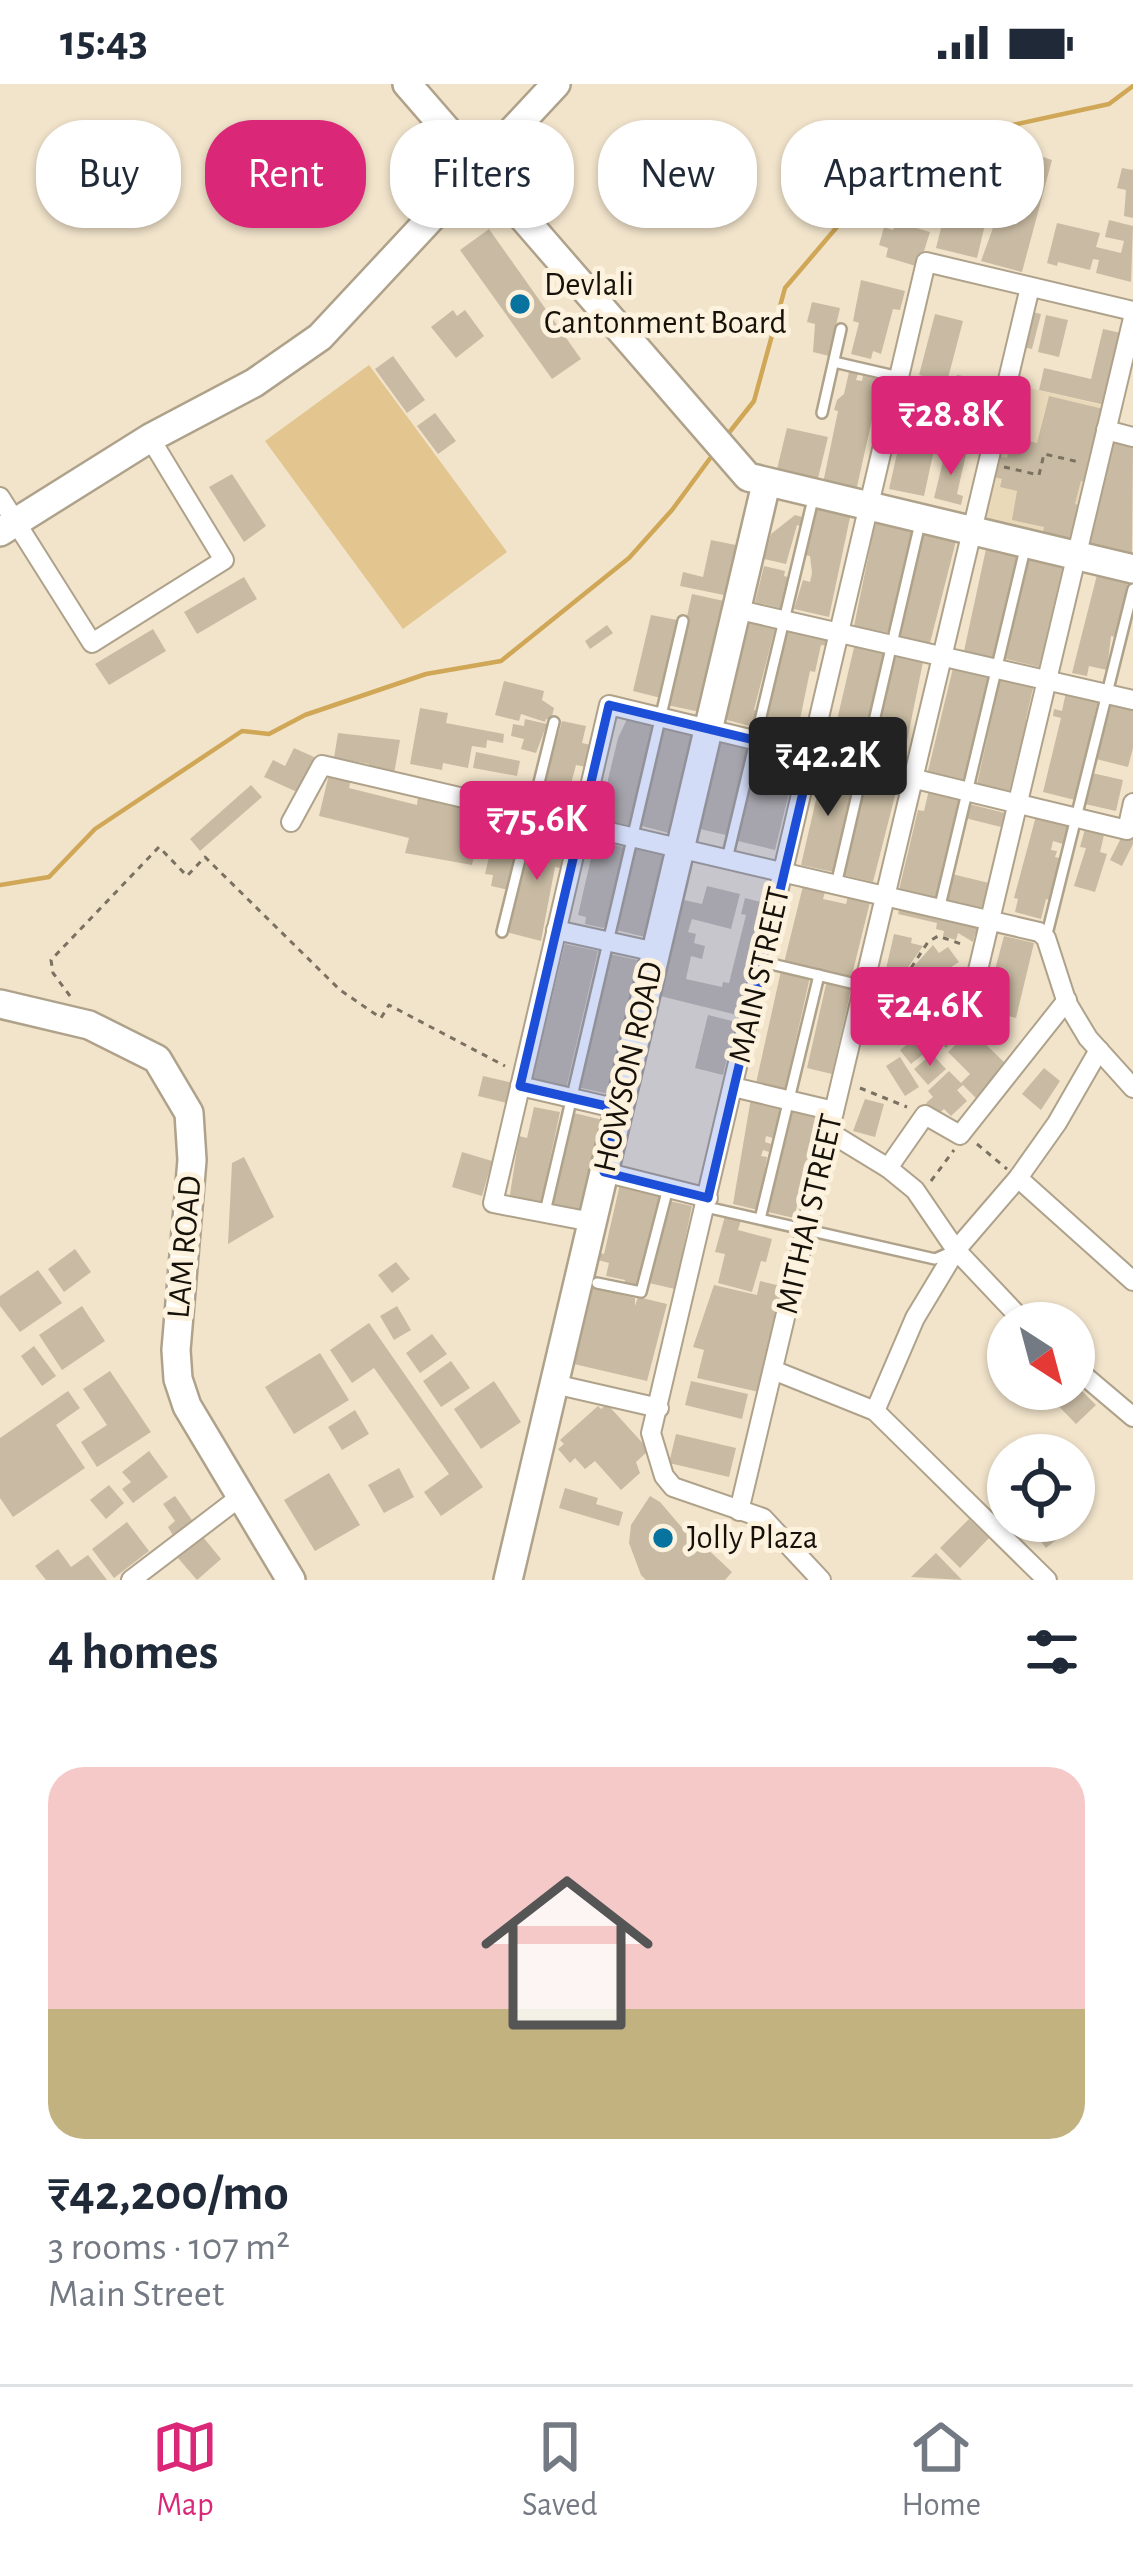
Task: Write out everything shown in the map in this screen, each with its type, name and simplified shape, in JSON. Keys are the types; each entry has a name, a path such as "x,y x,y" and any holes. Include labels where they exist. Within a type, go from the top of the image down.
{"street":[{"path":"406,84 436,120"},
{"path":"521,120 556,84"},
{"path":"9,527 150,438 254,383 320,337 419,228"},
{"path":"528,228 677,398 757,481 1133,569"},
{"name":"MAIN STREET","path":"821,1580 763,1519 673,1487 664,1476 651,1433 926,262 1030,287"},
{"path":"969,1008 1133,315 1030,287"},
{"name":"MITHAI STREET","path":"739,1511 1030,287"},
{"path":"1106,430 1133,437"},
{"path":"0,497 9,527 92,643 224,560 150,438"},
{"name":"HOWSON ROAD","path":"508,1580 709,729 757,481"},
{"path":"735,609 1133,700"},
{"path":"592,1222 493,1203 609,705 1126,830 1132,812"},
{"path":"290,822 322,765 1039,932 1046,938 1067,1000 1099,1050 1133,1088"},
{"path":"556,930 656,952"},
{"path":"888,1168 925,1115 960,1135 964,1132 1067,1000"},
{"name":"LAM ROAD","path":"0,1004 83,1024 157,1059 189,1113 192,1160 176,1350 178,1379 187,1406 291,1580"},
{"path":"875,1411 915,1318 956,1250 1057,1123 1099,1050"},
{"path":"521,1080 619,1109"},
{"path":"734,1087 834,1111"},
{"path":"829,1132 915,1190 956,1250 1005,1302"},
{"path":"604,1172 707,1202"},
{"path":"1014,1175 1133,1281"},
{"path":"773,1370 875,1411 1047,1580"},
{"path":"554,1384 659,1408"},
{"path":"1095,1385 1133,1417"},
{"path":"131,1580 240,1497"}],"lane":[{"path":"822,413 842,328"},
{"path":"834,362 899,377"},
{"path":"727,860 814,494"},
{"path":"836,885 921,518"},
{"path":"939,910 1026,544"},
{"path":"1046,938 1133,589"},
{"path":"544,1213 683,621"},
{"path":"502,932 554,722"},
{"path":"763,962 864,986"},
{"path":"760,1219 819,975"},
{"path":"597,1283 641,1292 668,1188"},
{"path":"707,1202 760,1219 935,1258 956,1250"}],"path":[{"path":"988,463 1039,475 1044,454 1098,467"},
{"path":"83,1024 76,1003 53,974 51,960 159,847 187,876 205,857 340,990 381,1018 389,1005 521,1080"},
{"path":"911,968 928,942 938,936 982,951"},
{"path":"842,1080 925,1115"},
{"path":"929,1184 964,1132 1014,1175"}],"highlighted area":[{"path":"609,705 812,754 708,1198 604,1172 619,1109 520,1086"}],"shaded area":[{"path":"369,365 507,552 403,629 265,441"},
{"path":"1008,383 1110,407 1077,547 974,522"}],"building":[{"path":"1044,157 1052,160 1044,190"},
{"path":"1122,168 1133,170 1133,218 1124,216 1126,190 1117,188"},
{"path":"1109,220 1133,226 1131,282 1096,273 1099,260 1093,259 1090,270 1047,263 1057,223 1100,233 1096,247 1121,253 1124,241 1105,237"},
{"path":"884,228 930,232 919,267 886,257 888,248 879,245"},
{"path":"941,228 984,228 977,258 936,248"},
{"path":"993,228 1034,228 1022,272 981,261"},
{"name":"Devlali Cantonment Board","path":"489,229 581,359 552,379 460,250"},
{"path":"861,280 905,291 900,310 893,309 881,354 873,351 871,359 851,354 859,323 853,321"},
{"path":"812,302 840,308 829,356 813,352 815,324 807,322"},
{"path":"453,310 457,316 465,310 484,336 456,358 431,327"},
{"path":"1032,312 1041,314 1032,349 1023,347"},
{"path":"935,314 963,321 947,382 919,375"},
{"path":"1046,315 1068,320 1059,357 1038,352"},
{"path":"1103,329 1121,333 1105,405 1039,390 1044,368 1091,379"},
{"path":"393,356 425,400 407,413 375,369"},
{"path":"849,372 858,374 856,380 862,381 863,376 884,380 856,491 823,483 838,411 834,410"},
{"path":"957,375 991,381 988,399 954,392"},
{"path":"911,392 945,399 924,496 889,489"},
{"path":"1049,396 1103,409 1092,484 1081,481 1075,504 1087,507 1077,547 1042,538 1044,527 1012,520 1017,491 1000,487 1002,479 986,475 991,454 1007,458 1012,437 1037,443"},
{"path":"957,402 983,408 973,449 947,443"},
{"path":"435,413 456,441 438,454 417,426"},
{"path":"787,428 828,437 818,478 777,469"},
{"path":"1114,440 1133,444 1132,553 1090,543"},
{"path":"946,449 966,454 957,494 963,496 961,505 934,498"},
{"path":"232,474 266,526 244,542 209,487"},
{"path":"819,500 852,508 829,617 794,609 803,580 810,582 810,556 805,555"},
{"path":"877,514 915,522 890,633 854,626"},
{"path":"795,515 806,518 804,527 797,525 786,564 764,559 771,534"},
{"path":"924,525 958,533 930,643 899,633"},
{"path":"711,540 736,545 724,595 680,586 683,572 703,577"},
{"path":"986,549 1019,557 995,659 964,651"},
{"path":"1028,554 1064,562 1039,667 1006,659"},
{"path":"764,566 785,571 784,576 791,578 783,609 755,602"},
{"path":"1097,575 1128,582 1115,637 1111,636 1107,670 1089,666 1087,676 1072,673"},
{"path":"244,577 257,599 197,634 184,612"},
{"path":"692,594 724,601 700,712 667,705"},
{"path":"651,615 677,620 661,698 633,691"},
{"path":"749,617 776,624 754,710 761,712 757,728 723,719"},
{"path":"788,624 830,633 828,646 821,645 815,672 810,671 797,734 765,727"},
{"path":"607,625 613,633 590,649 585,641"},
{"path":"153,629 166,651 109,685 95,664"},
{"path":"855,643 887,650 864,753 831,746"},
{"path":"894,655 923,662 903,761 872,754"},
{"path":"953,668 990,677 965,780 928,771"},
{"path":"1001,677 1034,684 1026,719 1028,733 1009,792 977,784"},
{"path":"504,681 544,691 542,700 554,708 551,720 521,714 519,721 495,715"},
{"path":"1066,692 1098,700 1075,800 1043,792 1061,718 1053,716 1054,709 1062,711"},
{"path":"1111,704 1133,709 1128,767 1096,759"},
{"path":"420,708 448,713 446,723 504,734 503,743 487,740 486,748 472,746 468,768 443,763 442,770 410,764"},
{"path":"628,717 654,724 651,735 655,736 632,826 590,816 596,790 605,792"},
{"path":"525,719 547,724 536,753 521,749 524,739 511,736 513,724 524,726"},
{"path":"562,721 586,726 582,743 591,745 586,767 576,765 572,780 571,798 580,800 578,812 569,809 570,803 541,796"},
{"path":"664,724 694,731 669,833 638,825"},
{"path":"338,733 400,740 394,774 334,758"},
{"path":"720,741 749,748 730,836 700,829"},
{"path":"294,748 314,757 297,792 264,777 273,760 285,766"},
{"path":"760,751 797,760 775,850 738,841"},
{"path":"476,752 520,761 517,776 473,768"},
{"path":"824,765 855,772 833,872 801,865"},
{"path":"867,772 899,780 873,882 843,875"},
{"path":"1092,773 1123,780 1116,811 1085,804"},
{"path":"329,774 351,779 349,788 417,805 418,797 478,808 475,820 482,821 472,865 405,853 409,838 319,816"},
{"path":"251,785 262,797 200,851 190,839"},
{"path":"929,790 965,799 938,903 898,894 918,810 924,811"},
{"path":"969,804 1005,813 1001,827 965,818"},
{"path":"1036,816 1071,825 1066,845 1053,841 1055,857 1064,859 1054,901 1046,899 1041,919 1015,912 1018,899 1014,898"},
{"path":"498,818 526,824 509,890 491,886 493,875 485,874"},
{"path":"536,826 568,833 560,868 555,867 541,941 506,932"},
{"path":"1085,829 1104,835 1100,852 1107,854 1095,892 1074,886 1086,848 1080,847"},
{"path":"1124,832 1133,837 1133,844 1122,866 1110,860"},
{"path":"595,841 624,847 603,928 585,924 586,917 578,915"},
{"path":"635,848 665,855 645,937 616,930"},
{"path":"952,874 989,883 983,909 958,902 957,907 944,904"},
{"path":"707,886 740,894 731,929 692,919 688,932 696,934 694,943 705,946 702,959 691,956 686,979 722,987 723,982 729,983 746,915 741,914 745,898 765,903 737,1015 660,996 684,900 702,904"},
{"path":"803,886 825,892 823,899 846,904 848,896 870,902 851,979 784,963"},
{"path":"900,907 987,927 975,934 973,942 958,933 956,940 943,936 937,923 898,914"},
{"path":"894,934 923,946 904,973 886,969"},
{"path":"1004,936 1034,943 1016,1018 986,1010 1000,979 993,977"},
{"path":"565,944 598,951 566,1089 532,1081"},
{"path":"933,945 939,953 948,947 959,962 923,985 939,975 944,983 939,997 935,991 937,998 924,1007 910,987 905,991 898,984"},
{"path":"610,954 638,960 609,1094 581,1088"},
{"path":"950,970 974,977 966,1004 942,998"},
{"path":"781,971 810,977 785,1089 756,1083"},
{"path":"827,980 852,985 832,1074 807,1068"},
{"path":"940,1003 965,1028 946,1048 930,1032 938,1025 928,1015"},
{"path":"708,1015 736,1022 723,1075 695,1068"},
{"path":"923,1029 935,1045 911,1064 900,1050 909,1043 903,1034 907,1031 912,1037"},
{"path":"971,1030 1008,1066 976,1098 963,1085 957,1090 967,1101 951,1116 944,1109 937,1115 926,1103 933,1097 928,1091 949,1071 961,1083 970,1074 948,1052"},
{"path":"932,1054 946,1069 928,1085 914,1069"},
{"path":"900,1057 919,1087 905,1096 886,1066"},
{"path":"1044,1068 1060,1081 1041,1110 1022,1094"},
{"path":"483,1076 517,1084 511,1104 478,1096"},
{"path":"751,1098 782,1105 773,1138 766,1136 769,1152 763,1150 761,1156 767,1157 758,1210 733,1204"},
{"path":"865,1099 884,1104 875,1137 853,1131"},
{"path":"534,1107 560,1112 540,1207 509,1201 519,1136 527,1138"},
{"path":"793,1111 818,1118 794,1218 768,1212"},
{"path":"574,1113 603,1120 584,1215 551,1207"},
{"path":"462,1152 492,1161 482,1196 452,1187"},
{"path":"244,1157 274,1217 228,1244 232,1163"},
{"path":"620,1184 662,1194 637,1288 606,1276 609,1263 598,1260 604,1254"},
{"path":"669,1201 692,1206 675,1289 649,1283"},
{"path":"725,1216 741,1220 738,1230 772,1239 752,1292 718,1283 725,1254 715,1252"},
{"path":"75,1249 91,1272 64,1292 48,1269"},
{"path":"396,1262 410,1279 392,1293 378,1275"},
{"path":"38,1270 62,1303 20,1332 0,1306 0,1296"},
{"path":"760,1281 785,1287 759,1392 697,1378 704,1350 693,1347 714,1285 757,1295"},
{"path":"592,1288 635,1298 635,1306 638,1297 667,1304 647,1381 574,1364"},
{"path":"82,1306 105,1341 62,1370 39,1335"},
{"path":"397,1306 411,1330 394,1340 380,1316"},
{"path":"369,1323 483,1487 441,1516 424,1492 449,1474 374,1368 352,1383 330,1350"},
{"path":"432,1334 447,1354 420,1373 406,1353"},
{"path":"34,1346 56,1376 42,1386 21,1356"},
{"path":"320,1353 349,1400 294,1434 265,1387"},
{"path":"451,1361 470,1388 441,1407 423,1381"},
{"path":"110,1371 151,1432 97,1467 81,1442 107,1425 83,1389"},
{"path":"494,1381 521,1422 481,1449 454,1409"},
{"path":"691,1381 748,1394 742,1419 685,1405"},
{"path":"68,1391 80,1408 56,1425 85,1468 13,1517 0,1498 0,1438"},
{"path":"607,1404 649,1450 636,1462 640,1473 621,1490 595,1461 585,1469 575,1458 570,1463 558,1449 564,1444 560,1440 598,1406"},
{"path":"355,1410 369,1434 342,1450 328,1427"},
{"path":"1062,1410 1091,1410 1076,1424"},
{"path":"676,1434 736,1448 729,1477 669,1463"},
{"path":"149,1451 168,1477 133,1503 122,1489 131,1482 122,1472"},
{"path":"399,1468 414,1497 384,1513 368,1485"},
{"path":"329,1473 360,1525 315,1551 284,1500"},
{"path":"109,1485 124,1503 106,1519 90,1500"},
{"path":"565,1488 623,1512 619,1526 559,1508"},
{"path":"175,1496 194,1523 174,1537 168,1527 175,1521 163,1504"},
{"name":"Jolly Plaza","path":"650,1496 697,1539 690,1546 696,1550 702,1544 732,1572 725,1580 646,1580 641,1575 629,1543 631,1525"},
{"path":"969,1519 987,1536 960,1568 940,1548"},
{"path":"127,1522 149,1551 114,1578 92,1549"},
{"path":"203,1537 221,1559 197,1580 178,1558"},
{"path":"58,1549 71,1567 88,1555 107,1580 46,1580 35,1566"},
{"path":"936,1553 962,1580 911,1577"}],"waterway":[{"path":"728,434 754,401 785,288 860,200 980,132 1109,104 1133,86"},
{"path":"0,885 49,877 95,829 242,731 269,734 305,715 426,674 501,661 629,558 714,453"}],"place":[{"name":"Devlali Cantonment Board","path":"520,304"},
{"name":"Jolly Plaza","path":"663,1538"}]}
